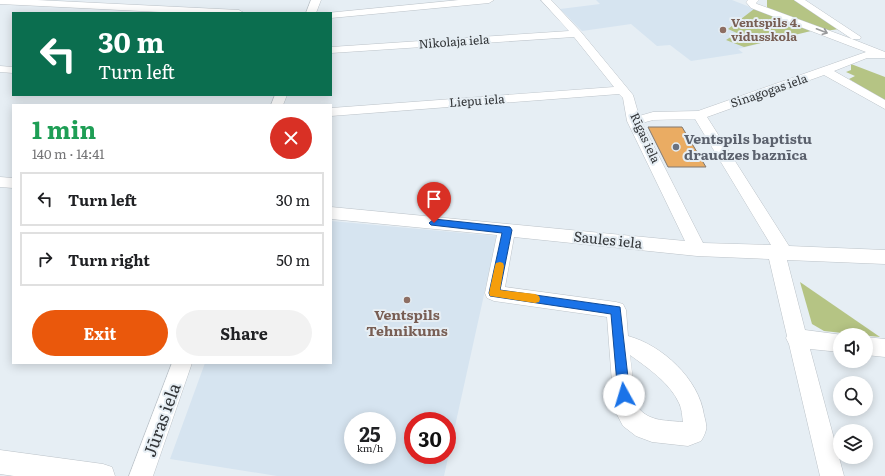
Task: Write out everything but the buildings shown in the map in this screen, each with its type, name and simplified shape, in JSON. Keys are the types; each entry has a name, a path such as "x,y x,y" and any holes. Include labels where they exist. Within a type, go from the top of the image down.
{"street":[{"path":"311,12 316,0"},
{"path":"332,16 489,0"},
{"name":"Rīgas iela","path":"546,0 577,34 626,94 634,121 697,249"},
{"path":"754,0 751,2 754,6 884,55"},
{"path":"799,0 884,55"},
{"path":"0,1 219,12"},
{"name":"Nikolaja iela","path":"332,50 577,34"},
{"name":"Sinagogas iela","path":"634,121 653,116 699,115 866,55 884,55"},
{"path":"0,69 12,70"},
{"path":"825,71 885,105"},
{"path":"626,94 653,116"},
{"name":"Liepu iela","path":"332,112 626,94"},
{"path":"699,115 780,253 796,338 832,476"},
{"path":"0,182 12,183"},
{"name":"Saules iela","path":"332,213 697,249 885,258"},
{"path":"507,230 494,293 616,310 625,409 629,416 636,425 646,430 688,434 693,433 695,429 692,408 688,396 677,381 656,361 636,347 619,342"},
{"path":"796,338 833,342"},
{"path":"873,347 885,348"},
{"name":"Jūras iela","path":"141,476 182,364"},
{"path":"0,462 103,476"}],"shaded area":[{"name":"Ventspils 4. vidusskola","path":"596,0 732,0 811,31 738,49 743,53 691,61 670,45 657,46 631,24 582,31 560,9 600,4"},
{"name":"Ventspils Tehnikums","path":"332,221 497,236 456,422 456,412 404,412 404,464 447,464 444,476 277,476 170,459 205,364 332,364"}],"green space":[{"path":"767,0 794,0 839,29 825,31 767,8"},
{"path":"754,9 811,31 744,47 726,40 737,33 728,29"},
{"path":"851,64 885,77 885,102 849,79 855,76 846,72 851,70"},
{"path":"800,282 867,328 833,328 833,332 824,331 812,324"},
{"path":"873,332 880,337 873,336"}],"slow traffic":[{"path":"500,266 494,293 535,299"}],"place":[{"name":"Ventspils 4. vidusskola","path":"723,30"},
{"name":"Ventspils baptistu draudzes baznīca","path":"676,147"},
{"name":"Ventspils Tehnikums","path":"407,300"}],"route":[{"path":"434,223 507,230 494,293 616,310 624,395"}]}
